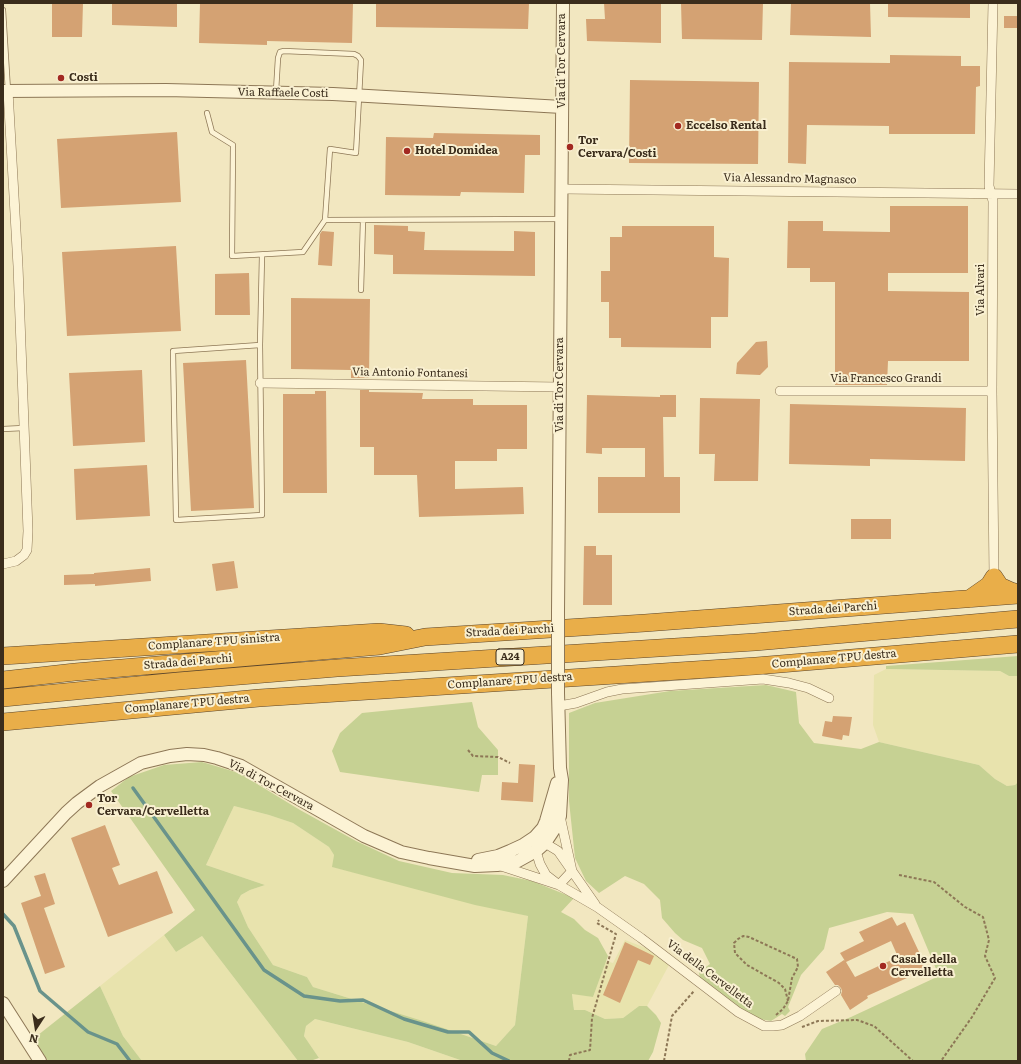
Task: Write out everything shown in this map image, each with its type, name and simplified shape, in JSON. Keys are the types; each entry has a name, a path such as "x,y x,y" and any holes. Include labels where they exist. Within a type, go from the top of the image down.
{"highway":[{"path":"968,599 989,585 994,577 1000,586 1018,594"},
{"name":"Strada dei Parchi","path":"3,680 75,672 380,646 424,637 646,623 1018,594"},
{"name":"Strada dei Parchi","path":"3,698 179,680 337,668 755,642 1018,619"},
{"name":"Complanare TPU sinistra","path":"3,656 379,632 424,637"},
{"name":"Complanare TPU destra","path":"3,722 259,698 756,666 1018,644"}],"street":[{"name":"Via di Tor Cervara","path":"3,881 66,813 100,786 141,763 170,756 187,754 204,755 241,766 364,836 412,855 475,866 497,865 518,860 539,844 555,828 560,816 562,797 558,693 558,612 563,3"},
{"name":"Via Alvari","path":"993,3 989,186 993,201 992,392 994,577"},
{"name":"Via Raffaele Costi","path":"6,91 166,90 275,93 562,107"},
{"path":"3,564 16,561 24,555 27,550 28,531 18,266 6,91"},
{"name":"Via Alessandro Magnasco","path":"562,189 1018,194"},
{"name":"Via Antonio Fontanesi","path":"260,383 560,387"},
{"name":"Via Francesco Grandi","path":"780,391 992,392"},
{"path":"559,706 576,703 606,692 622,689 757,680 790,683 808,688 829,698"},
{"name":"Via di Tor Cervara","path":"539,844 542,828 551,807 560,768"},
{"path":"560,816 572,871"},
{"name":"Via di Tor Cervara","path":"454,862 476,861 498,856 523,845 539,844"},
{"path":"559,885 546,875 540,864 539,844 558,851 600,909"},
{"path":"497,865 559,885"},
{"path":"559,885 572,871"},
{"name":"Via della Cervelletta","path":"559,885 600,909 642,938 738,1012 764,1026 782,1025 800,1016 836,991"},
{"path":"3,1003 40,1061"}],"lane":[{"path":"3,10 6,91"},
{"path":"207,113 212,132 233,145 232,256 303,252 325,220 330,149 356,153 361,60 354,54 280,52 278,58 275,93"},
{"path":"325,220 562,219"},
{"path":"361,290 363,220"},
{"path":"260,345 173,351 176,520 262,515 260,345 262,255"},
{"path":"3,429 24,428"}],"path":[{"path":"468,750 473,756 498,757 510,763"},
{"path":"899,875 934,882 965,907 983,917 989,940 985,956 995,978 972,1017 941,1061"},
{"path":"569,1061 570,1054 590,1050 592,1018 616,934 597,923 600,909"},
{"path":"752,1020 766,1018 777,1014 783,1009 788,1001 792,978 798,967 797,959 749,937 743,936 734,943 735,953 746,965 779,983 785,989 788,1001"},
{"path":"664,1061 672,1016 701,984"},
{"path":"798,1029 818,1021 857,1020 874,1026 913,1061"}],"shaded area":[{"path":"886,669 1000,671 1009,676 1018,676 1018,782 1015,785 1007,786 995,779 979,765 879,742 873,725 874,675"},
{"path":"234,806 293,823 329,847 334,855 333,867 528,916 515,1025 496,1046 423,1021 313,987 307,977 273,965 248,927 237,902 241,895 265,885 206,865"},
{"path":"164,935 176,952 202,936 298,1061 142,1061 123,1036 100,986"},
{"path":"625,940 654,951 669,965 647,1006 639,1006 623,1018 605,1019 585,1010 574,1010 572,993 593,997 606,961 613,963"},
{"path":"315,1019 408,1042 463,1061 321,1061 304,1036 306,1026"}],"green space":[{"path":"1018,656 1018,676 1009,676 1000,671 886,669 886,666"},
{"path":"766,685 796,692 799,723 814,743 861,749 879,742 979,765 995,779 1007,786 1015,785 1018,782 1018,1061 806,1061 805,1054 822,1029 939,976 913,914 887,912 829,928 824,949 801,975 788,1007 790,1011 785,1016 782,1014 771,1021 754,1018 700,980 699,972 710,964 702,948 683,940 675,933 662,918 660,900 644,884 625,876 599,893 586,881 575,858 569,801 569,713 595,703 670,691"},
{"path":"472,702 478,727 498,750 498,775 482,775 479,792 340,772 332,751 340,733 362,713"},
{"path":"202,762 239,773 300,810 356,841 399,861 452,873 503,875 532,881 574,898 561,912 574,919 585,930 598,938 608,956 593,997 572,994 574,1010 585,1010 605,1019 623,1018 639,1006 647,1006 656,1015 661,1023 653,1052 648,1061 463,1061 408,1042 315,1019 306,1026 304,1036 319,1058 310,1061 298,1061 202,936 176,952 164,935 195,910 111,791 129,777 164,765","holes":["234,806 293,823 329,847 334,855 332,867 475,905 528,916 515,1025 496,1046 423,1021 313,987 307,977 273,965 248,927 237,902 241,895 265,885 206,865"]},
{"path":"100,986 123,1036 142,1061 48,1061 33,1039"}],"building":[{"path":"52,3 83,3 82,37 52,37"},
{"path":"112,3 177,3 177,27 112,25"},
{"path":"200,3 353,3 352,43 267,41 267,45 199,43"},
{"path":"376,3 529,3 528,29 376,27"},
{"path":"604,3 661,3 661,43 587,41 586,19 605,19"},
{"path":"681,3 763,3 762,40 682,39"},
{"path":"791,3 870,3 871,37 790,35"},
{"path":"888,3 970,3 970,18 888,17"},
{"path":"1004,16 1017,16 1017,28 1004,28"},
{"path":"890,55 961,56 961,66 980,66 980,86 976,87 975,134 889,134 889,126 807,125 806,164 788,163 789,62 890,63"},
{"path":"630,80 759,82 758,164 629,163"},
{"path":"177,132 181,202 61,208 57,139"},
{"path":"434,133 540,135 540,155 525,155 524,193 461,192 460,196 385,195 386,137 433,138"},
{"path":"890,206 968,206 968,273 888,273 888,291 969,292 969,361 888,361 887,385 835,385 835,282 810,282 810,268 787,268 788,221 823,221 823,231 890,232"},
{"path":"374,225 408,226 408,231 425,232 424,250 514,251 514,231 535,232 535,276 393,274 393,255 374,254"},
{"path":"622,226 714,226 714,257 729,258 728,317 711,317 711,348 621,347 621,338 609,338 609,302 601,302 601,271 610,271 610,237 622,237"},
{"path":"322,231 334,232 332,266 318,265 320,234"},
{"path":"176,246 181,331 67,336 62,252"},
{"path":"249,273 250,315 215,315 215,274"},
{"path":"291,298 370,299 369,378 351,378 351,370 291,369"},
{"path":"767,341 768,367 760,375 736,374 737,363 756,342"},
{"path":"246,360 254,508 191,511 183,363"},
{"path":"142,370 145,442 73,446 69,373"},
{"path":"360,390 369,390 369,392 423,393 422,399 473,399 473,405 527,405 527,449 497,449 497,461 455,461 455,489 523,487 524,514 419,517 417,475 374,475 374,447 360,447"},
{"path":"315,391 326,391 327,493 283,493 283,394 315,394"},
{"path":"587,395 660,397 660,395 676,395 676,417 663,417 664,477 680,477 680,513 598,513 598,477 645,477 645,448 602,448 602,454 586,453"},
{"path":"700,398 760,399 758,481 714,481 715,454 699,454"},
{"path":"790,404 966,408 965,461 870,459 870,466 789,464"},
{"path":"147,465 150,516 76,520 74,469"},
{"path":"851,519 891,519 891,539 851,539"},
{"path":"584,546 596,546 596,555 612,555 612,605 583,605"},
{"path":"234,561 238,588 216,591 212,564"},
{"path":"150,568 151,581 95,586 95,584 64,585 64,575 94,574"},
{"path":"833,716 852,717 849,736 843,735 842,740 822,736 825,721 832,722"},
{"path":"519,764 535,765 533,802 501,800 502,782 518,783"},
{"path":"105,825 120,865 112,868 119,885 157,871 173,913 108,937 71,838"},
{"path":"45,873 55,904 44,908 65,967 45,974 21,903 41,896 34,876"},
{"path":"892,917 897,926 905,922 927,969 867,996 868,998 850,1010 841,995 841,988 838,985 835,985 826,972 844,960 845,961 840,953 864,941 859,932","holes":["891,941 898,957 855,977 846,962"]},
{"path":"625,942 654,956 650,965 638,960 620,1003 603,995"}],"waterway":[{"path":"133,788 264,970 304,996 340,1001 363,1000 404,1019 448,1032 469,1032 492,1053 509,1061"},
{"path":"3,914 14,926 40,991 88,1032 117,1044 130,1061"}],"place":[{"name":"Costi","path":"61,78"},
{"name":"Eccelso Rental","path":"678,126"},
{"name":"Tor Cervara/Costi","path":"570,147"},
{"name":"Hotel Domidea","path":"407,151"},
{"name":"Tor Cervara/Cervelletta","path":"89,805"},
{"name":"Casale della Cervelletta","path":"883,966"}]}
